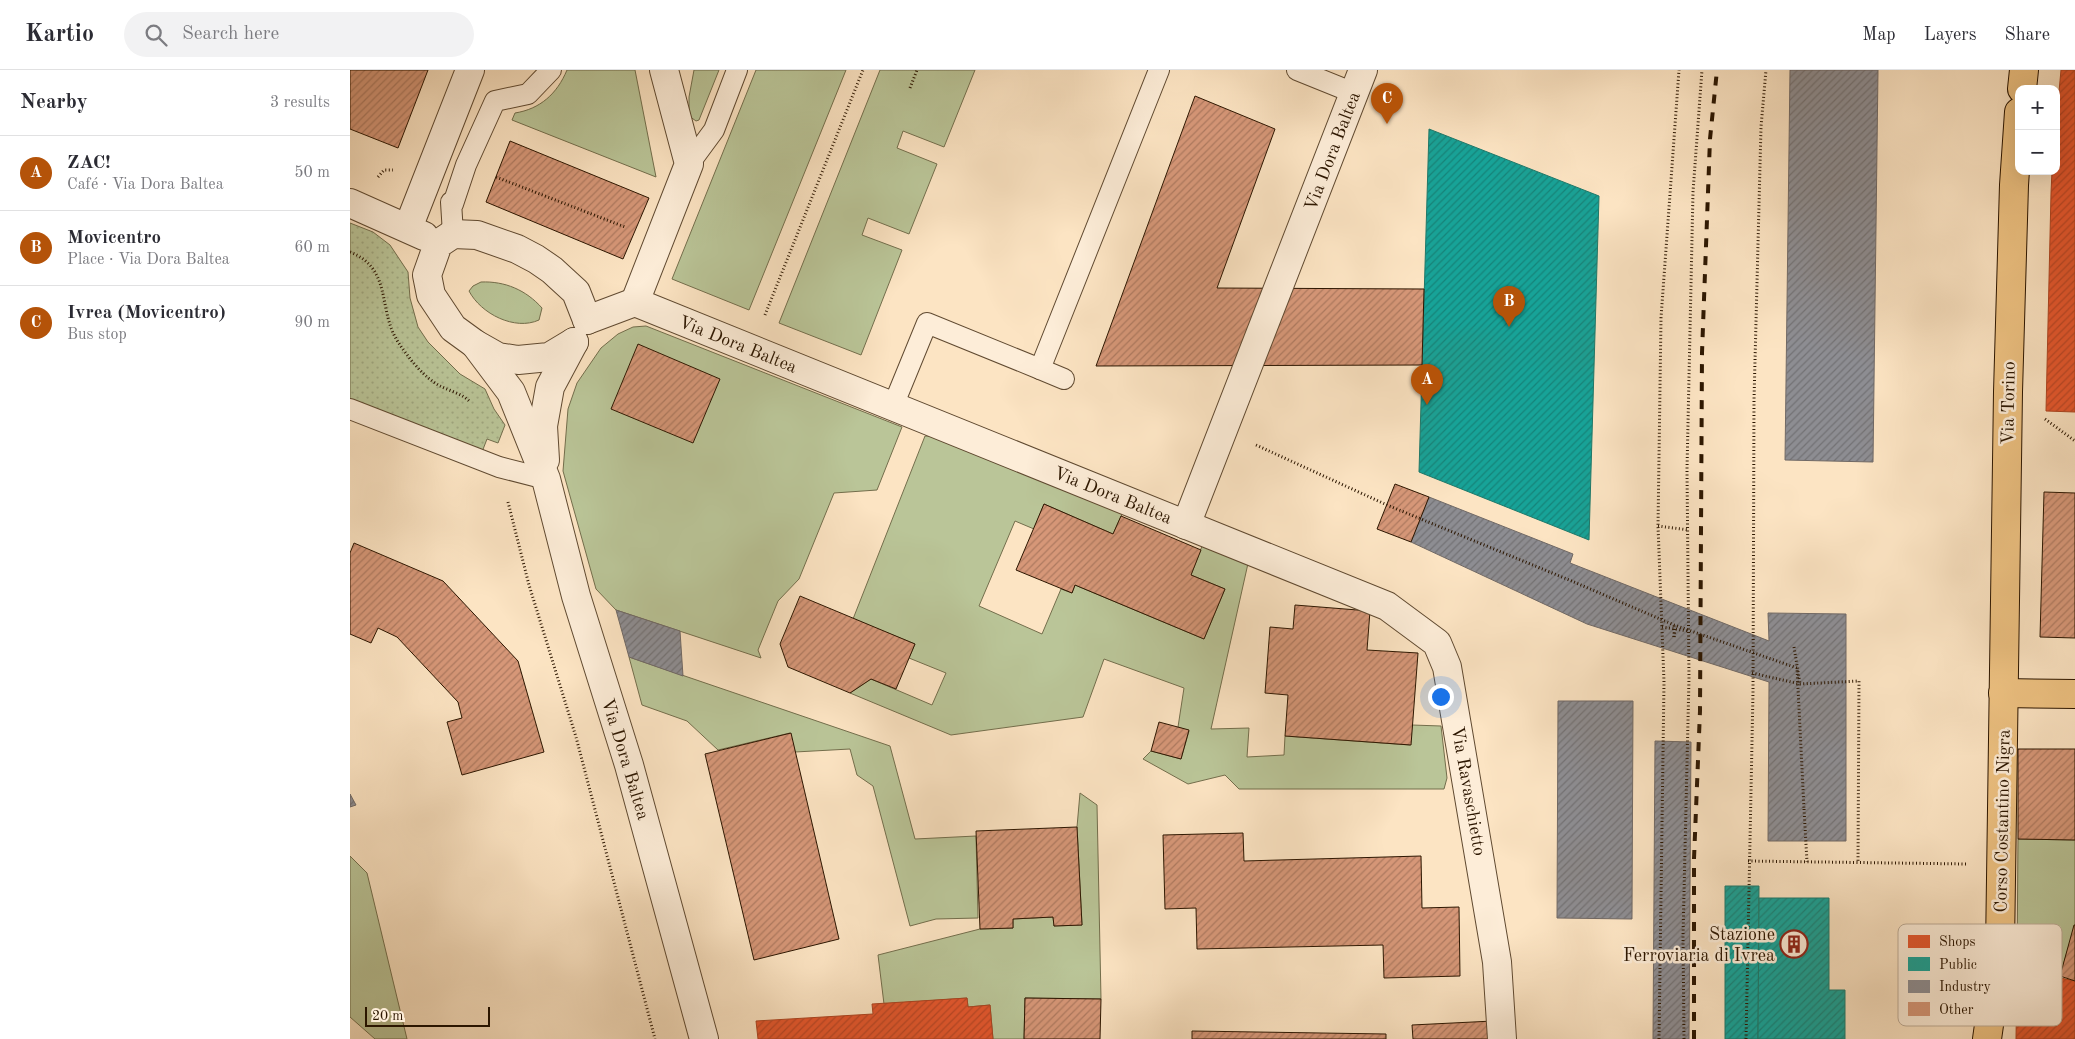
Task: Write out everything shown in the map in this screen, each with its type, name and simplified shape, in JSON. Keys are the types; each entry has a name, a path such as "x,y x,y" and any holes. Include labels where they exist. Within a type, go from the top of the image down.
{"main road":[{"path":"2022,85 2024,70"},
{"name":"Via Torino","path":"2003,693 2008,382 2014,185 2018,130"},
{"path":"2003,693 2075,694"},
{"name":"Corso Costantino Nigra","path":"2001,924 2003,693"},
{"name":"Corso Costantino Nigra","path":"1987,1039 1989,1026"}],"street":[{"path":"408,228 470,70"},
{"path":"446,239 427,275 431,295 454,328 475,344 498,357 518,360 549,357 581,331 635,302 689,164 664,70"},
{"name":"Via Dora Baltea","path":"635,302 1186,525 1359,82"},
{"path":"350,203 408,228 446,239 477,235 517,249 536,259 552,270 576,292 581,331"},
{"name":"Via Dora Baltea","path":"546,479 543,426 550,387 581,331"},
{"name":"Via Dora Baltea","path":"475,344 511,392 546,479 576,596 629,765 704,1039"},
{"name":"Via Ravaschietto","path":"1186,525 1387,606 1436,643 1447,667 1489,913 1497,962 1502,1039"}],"lane":[{"path":"446,239 451,202 453,204 466,165 495,101 528,94 551,70"},
{"path":"689,164 714,130 737,70"},
{"path":"1040,369 1159,70"},
{"path":"1297,70 1359,82"},
{"path":"893,406 927,323 1064,379"},
{"path":"350,408 499,467 546,479"}],"path":[{"path":"751,349 863,70"},
{"path":"910,88 917,70"},
{"path":"1659,1039 1664,682 1658,526 1661,318 1679,70"},
{"path":"1684,1039 1682,936 1688,631 1689,530 1687,460 1693,192 1702,70"},
{"path":"1746,1039 1754,400 1761,127 1766,70"},
{"path":"350,252 364,257 378,274 389,323 398,341 419,369 438,385 468,399 474,405"},
{"path":"1223,430 1387,504 1675,627 1797,668"},
{"path":"499,467 528,585 576,737 655,1039"},
{"path":"1658,526 1689,530"},
{"path":"1662,627 1675,627 1688,631"},
{"path":"1674,637 1675,627"},
{"path":"1800,684 1794,647 1797,668 1807,862"},
{"path":"1752,673 1800,684 1859,681 1858,863"},
{"path":"1748,861 2002,865"}],"green space":[{"path":"567,70 635,70 656,177 512,120 515,113 532,108 547,99 563,79"},
{"path":"694,70 719,70 699,120 696,121 689,116 689,97"},
{"path":"756,70 846,70 749,310 672,279"},
{"path":"880,70 975,70 944,147 903,131 897,148 937,164 909,234 868,218 862,235 902,250 861,355 779,323"},
{"path":"350,223 373,232 390,245 408,272 410,298 418,327 428,342 460,374 485,389 494,409 505,425 498,443 487,439 482,452 350,399"},
{"path":"481,282 507,285 529,296 542,308 539,320 530,323 509,322 490,313 474,299 469,291 473,286"},
{"path":"646,326 902,427 877,490 834,493 799,579 778,601 758,650 761,658 616,610 596,589 563,471 568,409 577,383 601,348 618,334 633,327"},
{"path":"925,436 947,436 1123,512 1113,534 1044,504 1034,529 1015,521 979,606 1042,634 1061,589 1072,593 1075,585 1204,639 1225,589 1191,575 1204,541 1249,559 1211,729 1249,728 1247,757 1284,755 1285,736 1410,745 1412,725 1441,726 1447,778 1444,789 1239,789 1225,775 1188,784 1143,759 1151,751 1181,759 1189,731 1178,727 1184,688 1104,659 1083,717 951,735 850,693 871,679 932,705 946,673 909,658 915,644 853,619"},
{"path":"629,657 890,746 915,839 976,836 978,918 936,919 910,926 873,786 857,775 850,749 795,752 790,733 718,750 687,721 642,705"},
{"path":"1080,793 1097,805 1101,999 1025,998 1024,1039 993,1039 990,1005 968,1007 967,998 884,1004 878,955 980,929 1013,928 1013,919 1053,917 1054,926 1082,925 1077,827"},
{"path":"2018,839 2075,840 2075,925 2062,969 2062,924 2017,924"},
{"path":"350,856 367,873 407,1039 375,1039 350,1017"}],"building: Shops":[{"path":"2061,70 2075,70 2075,412 2046,411 2052,175 2060,175"},
{"path":"2062,978 2075,981 2075,1039 2016,1039 2016,1026 2062,1026"},
{"path":"967,998 968,1007 990,1005 993,1039 758,1039 756,1021 873,1014 872,1004"}],"building: Public":[{"path":"1429,129 1599,196 1589,540 1419,472"},
{"path":"1725,886 1759,886 1758,1039 1725,1039"},
{"name":"Stazione Ferroviaria di Ivrea","path":"1759,898 1829,898 1829,990 1845,990 1845,1039 1758,1039"}],"building: Industry":[{"path":"1790,70 1878,70 1873,462 1785,460"},
{"path":"1429,497 1573,554 1570,563 1769,641 1768,613 1846,614 1846,841 1768,841 1769,682 1587,624 1411,542"},
{"path":"616,610 680,631 683,676 629,657"},
{"path":"1558,701 1633,701 1632,919 1557,918"},
{"path":"1655,741 1691,742 1689,1039 1653,1039"},
{"path":"350,794 356,805 350,807"}],"building: Other":[{"path":"350,70 428,70 398,148 350,129"},
{"path":"1195,96 1275,129 1217,288 1424,289 1422,365 1096,366"},
{"path":"510,141 649,198 623,259 486,202"},
{"path":"638,344 720,379 693,443 611,409"},
{"path":"1395,484 1429,497 1411,542 1377,529"},
{"path":"2044,492 2075,493 2075,638 2040,637"},
{"path":"1044,504 1113,534 1121,516 1201,550 1191,575 1225,589 1204,639 1075,585 1072,593 1016,570"},
{"path":"354,543 443,581 518,661 544,752 462,775 447,722 462,718 458,702 397,637 378,628 371,643 350,634 350,553"},
{"path":"800,596 915,644 896,689 871,679 850,693 788,667 780,644"},
{"path":"1295,605 1370,611 1367,650 1418,653 1411,745 1285,736 1288,695 1265,693 1270,627 1293,629"},
{"path":"1159,722 1189,730 1181,759 1151,751"},
{"path":"791,733 839,939 754,960 705,754"},
{"path":"2018,749 2075,749 2075,840 2018,839"},
{"path":"1077,827 1082,925 1054,926 1053,917 1013,919 1013,928 980,929 976,831"},
{"path":"1243,833 1244,861 1421,856 1422,908 1459,907 1460,976 1384,978 1383,945 1197,949 1196,908 1165,909 1163,835"},
{"path":"2075,925 2075,981 2062,977 2062,969"},
{"path":"1025,998 1101,999 1100,1039 1024,1039"},
{"path":"1493,1021 1494,1039 1413,1039 1412,1025"},
{"path":"1192,1031 1386,1034 1386,1039 1192,1039"}],"railway":[{"path":"1694,1039 1694,859 1700,711 1702,353 1710,139 1717,70"}],"place":[{"name":"Ivrea (Movicentro)","path":"1387,124"},
{"name":"Movicentro","path":"1509,327"},
{"name":"ZAC!","path":"1427,405"},
{"name":"Stazione Ferroviaria di Ivrea","path":"1794,944"}]}
